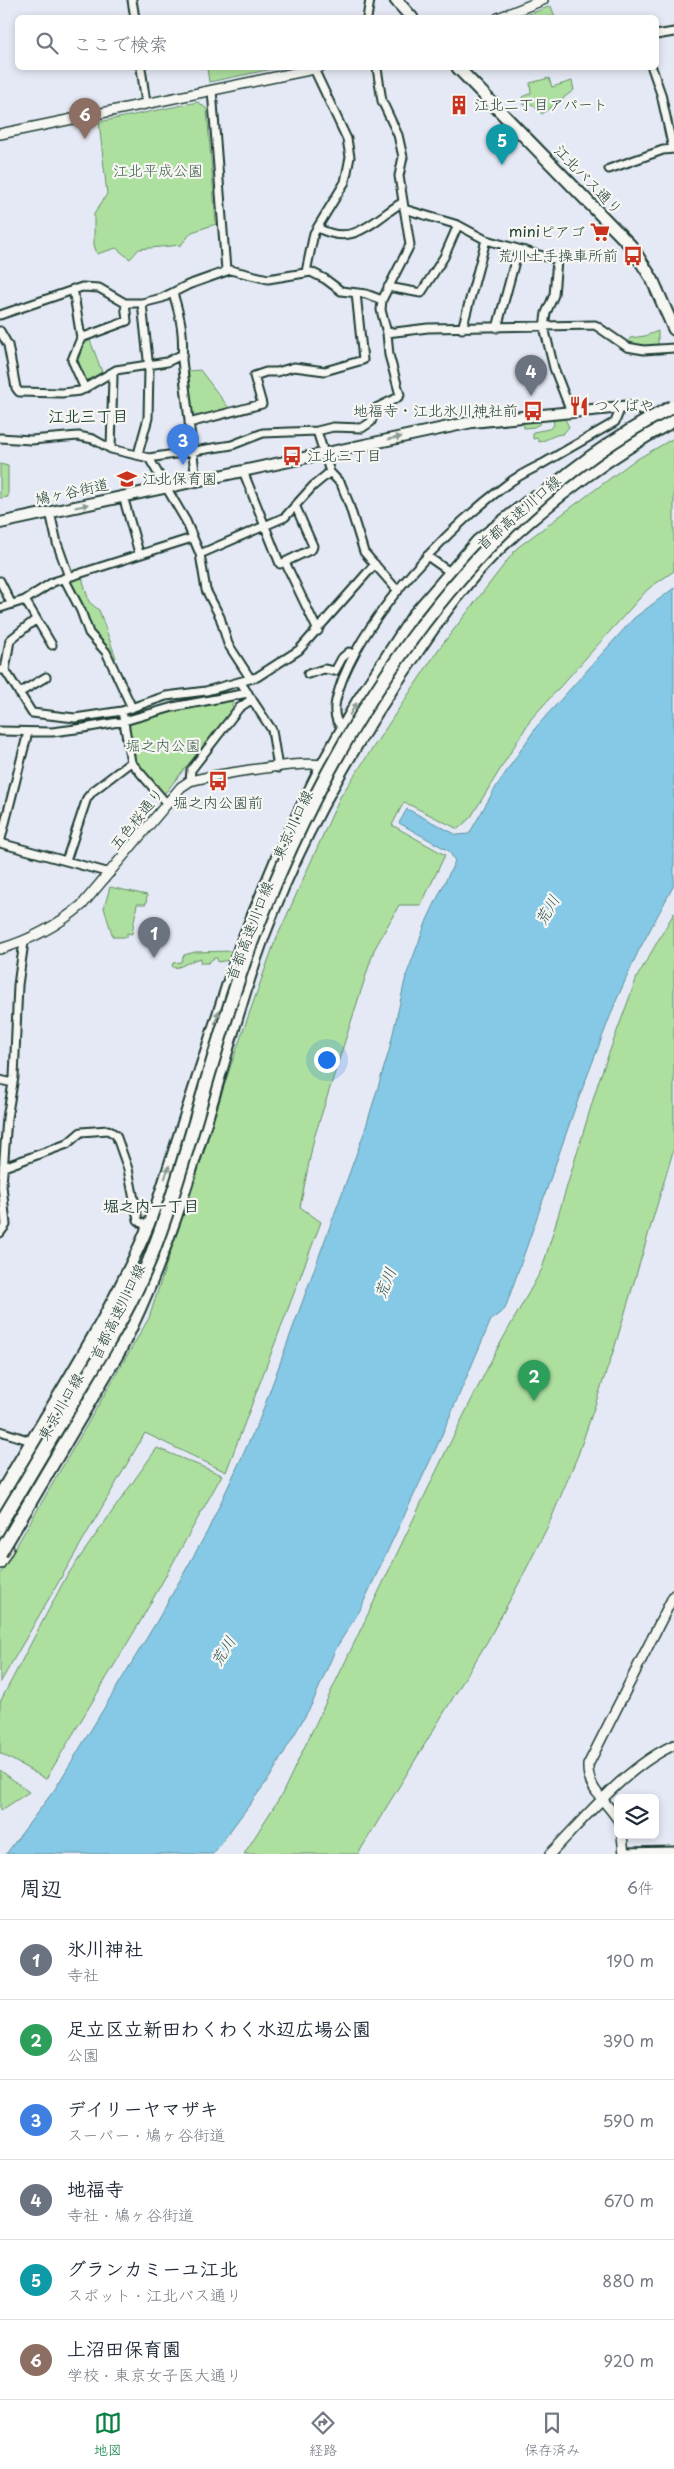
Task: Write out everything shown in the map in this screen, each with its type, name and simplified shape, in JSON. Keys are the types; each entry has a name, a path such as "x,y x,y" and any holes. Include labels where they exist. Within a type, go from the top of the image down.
{"highway":[{"name":"首都高速川口線","path":"0,1524 108,1342 144,1273 156,1245 248,951 298,833 347,740 424,623 472,563 519,516 569,474 632,430 674,410"},
{"name":"首都高速川口線","path":"0,1554 119,1352 154,1278 168,1241 236,1015 256,957 283,888 309,831 371,718 461,589 501,546 528,522 674,410"},
{"path":"0,1505 144,1273"},
{"path":"0,1547 105,1368 119,1352"}],"main road":[{"path":"396,0 409,15"},
{"name":"江北バス通り","path":"460,70 630,246 652,279 674,329"},
{"name":"鳩ヶ谷街道","path":"0,523 472,422 621,407 638,408 651,415"},
{"name":"東京川口線","path":"0,1494 100,1324 148,1228 240,946 280,850 342,727 414,614 477,541 558,477 603,445 651,415 674,410"},
{"name":"東京川口線","path":"0,1540 76,1414 132,1312 156,1257 182,1179 249,959 315,810 337,770 374,708 431,621 492,548 572,482 658,424 674,410"},
{"path":"651,415 658,424"}],"street":[{"path":"132,0 134,15"},
{"path":"367,15 370,0"},
{"path":"506,15 543,0"},
{"path":"659,34 674,32"},
{"path":"141,70 146,103"},
{"path":"0,134 307,70"},
{"path":"306,272 314,234 345,182 350,156 345,133 317,70"},
{"path":"0,438 31,440 78,436 93,439 111,449 149,458 232,445 263,432 316,431 333,427 362,428 371,422 376,408 397,398 400,395 388,355 387,334 381,310 382,300 410,245 399,176 403,157 398,135 382,100 377,70"},
{"path":"609,169 663,150 674,149 661,94 653,70"},
{"path":"212,90 226,270"},
{"path":"318,228 340,236 364,229 404,206 458,225 486,240 557,260 554,294 546,313 544,327 554,368 571,412"},
{"path":"388,287 421,293 444,258 458,225"},
{"path":"462,329 486,240"},
{"path":"497,328 518,250"},
{"path":"0,315 82,287 99,288 126,303 142,303 173,293 226,270 242,271 268,279 306,272 317,274 341,291 366,294 382,300"},
{"path":"73,289 81,338 72,360 85,389"},
{"path":"173,293 182,321 183,354 196,481"},
{"path":"189,422 262,404 254,376 294,367 325,371 363,360 356,293"},
{"path":"81,338 127,321 126,303"},
{"path":"138,454 148,418 149,365 142,303"},
{"path":"387,334 428,328 462,329 595,325 627,347 644,350 674,348"},
{"path":"1,336 8,345 18,392 62,393 85,389 116,370 167,362 183,354"},
{"path":"111,373 111,449"},
{"path":"342,727 337,722 335,708 340,687 354,655 398,591 427,556 464,518 508,483 615,422 621,407"},
{"path":"316,431 330,472 341,484 364,552 398,591"},
{"path":"149,458 186,521 200,554 206,590 220,617 228,644 250,678"},
{"path":"243,471 280,564 312,549 313,546 295,505"},
{"path":"200,554 285,517 312,486 330,472"},
{"path":"123,496 139,553"},
{"path":"50,512 67,577 89,633 106,652 132,708"},
{"path":"0,608 25,600 52,582 139,553 192,538"},
{"path":"427,556 450,572"},
{"path":"285,562 318,631"},
{"path":"35,620 10,640 3,670 32,713 75,718 122,711 166,696 241,683 267,672 299,650 318,631 340,601 374,564"},
{"path":"0,581 11,603"},
{"path":"25,600 35,620 52,645"},
{"path":"308,674 324,669 335,671 342,658 349,652 354,655"},
{"path":"19,693 46,677"},
{"path":"241,683 272,730 278,768"},
{"path":"250,696 191,770 190,781 278,768 322,765 337,770"},
{"path":"0,731 52,732 124,721 173,707 250,696"},
{"path":"122,711 131,762 167,804"},
{"path":"28,732 0,843 110,873"},
{"path":"66,861 87,798 93,791 131,762"},
{"name":"五色桜通り","path":"0,949 24,942 66,918 89,899 181,787 190,781"},
{"path":"0,1233 6,1224 2,1216 2,1186 7,1118 13,1083 18,985 24,942"},
{"path":"0,1080 13,1083"},
{"path":"4,1167 40,1152 67,1144 81,1132 108,1130 116,1135 128,1169 138,1220 148,1228"},
{"path":"0,1564 43,1485 76,1414"},
{"path":"0,1431 31,1441"},
{"path":"614,1815 589,1783 588,1765 674,1595"},
{"path":"550,1854 603,1800 644,1762 674,1745"},
{"path":"622,1839 624,1853 674,1851"}],"green space":[{"path":"551,6 554,15 526,15"},
{"path":"207,70 267,70 209,82"},
{"path":"549,78 552,87 572,81 574,90 542,114 532,104 524,105 522,97 531,93 530,83"},
{"name":"江北平成公園","path":"198,102 207,109 216,224 192,232 181,245 139,249 130,259 116,248 97,254 94,245 94,214 107,194 99,122"},
{"path":"658,331 658,347 647,348 629,344 630,338 645,336"},
{"path":"90,340 102,372 88,380 78,360 84,344"},
{"path":"200,370 229,408 197,416 193,414 188,371"},
{"path":"548,417 564,417 569,427 563,434 539,442 537,438 533,439 533,432 549,429 554,425 553,419"},
{"path":"526,420 541,423 534,427 524,428 523,423"},
{"path":"674,438 674,571 648,589 531,719 471,817 458,829 404,802 392,825 445,855 421,905 399,905 374,950 314,1138 300,1207 321,1222 226,1472 145,1433 0,1683 0,1574 149,1318 231,1065 274,944 340,797 438,650 517,548 632,462"},
{"path":"0,464 8,466 8,497 0,498"},
{"path":"82,577 89,602 99,610 116,658 113,659 92,632 70,580"},
{"name":"堀之内公園","path":"233,700 232,706 234,707 165,793 161,793 134,760 127,725 169,711"},
{"path":"110,887 147,895 146,904 137,904 132,934 127,933 127,937 113,937 104,908"},
{"path":"674,913 674,1148 615,1346 578,1455 548,1526 487,1642 358,1854 244,1854 282,1794 446,1451 496,1351 542,1269 599,1080 637,977"},
{"path":"232,951 229,960 218,962 217,958 214,958 208,963 200,963 201,958 175,968 172,966 173,963 181,962 184,955 195,952"},
{"path":"157,1448 222,1475 140,1622 46,1779 0,1753 0,1702 66,1577"},
{"path":"0,1770 29,1792 0,1811"}],"water":[{"name":"荒川","path":"674,588 674,885 638,952 616,1001 575,1108 505,1309 491,1320 438,1444 360,1610 336,1648 312,1704 270,1777 213,1854 6,1854 55,1789 157,1621 207,1532 260,1418 364,1133 389,1051 406,976 427,920 455,861 449,851 399,823 407,809 457,835 469,834 496,787 537,726 634,618"}],"place":[{"name":"江北二丁目アパート","path":"459,105"},
{"name":"上沼田保育園","path":"85,139"},
{"name":"グランカミーユ江北","path":"502,165"},
{"name":"miniピアゴ","path":"600,232"},
{"name":"荒川土手操車所前","path":"633,256"},
{"name":"地福寺","path":"531,396"},
{"name":"つくばや","path":"579,406"},
{"name":"地福寺・江北氷川神社前","path":"533,411"},
{"name":"江北三丁目","path":"292,456"},
{"name":"デイリーヤマザキ","path":"183,465"},
{"name":"江北保育園","path":"127,479"},
{"name":"堀之内公園前","path":"218,781"},
{"name":"氷川神社","path":"154,958"},
{"name":"足立区立新田わくわく水辺広場公園","path":"534,1401"}],"district":[{"name":"江北三丁目","path":"88,416"},
{"name":"堀之内一丁目","path":"151,1206"}]}
